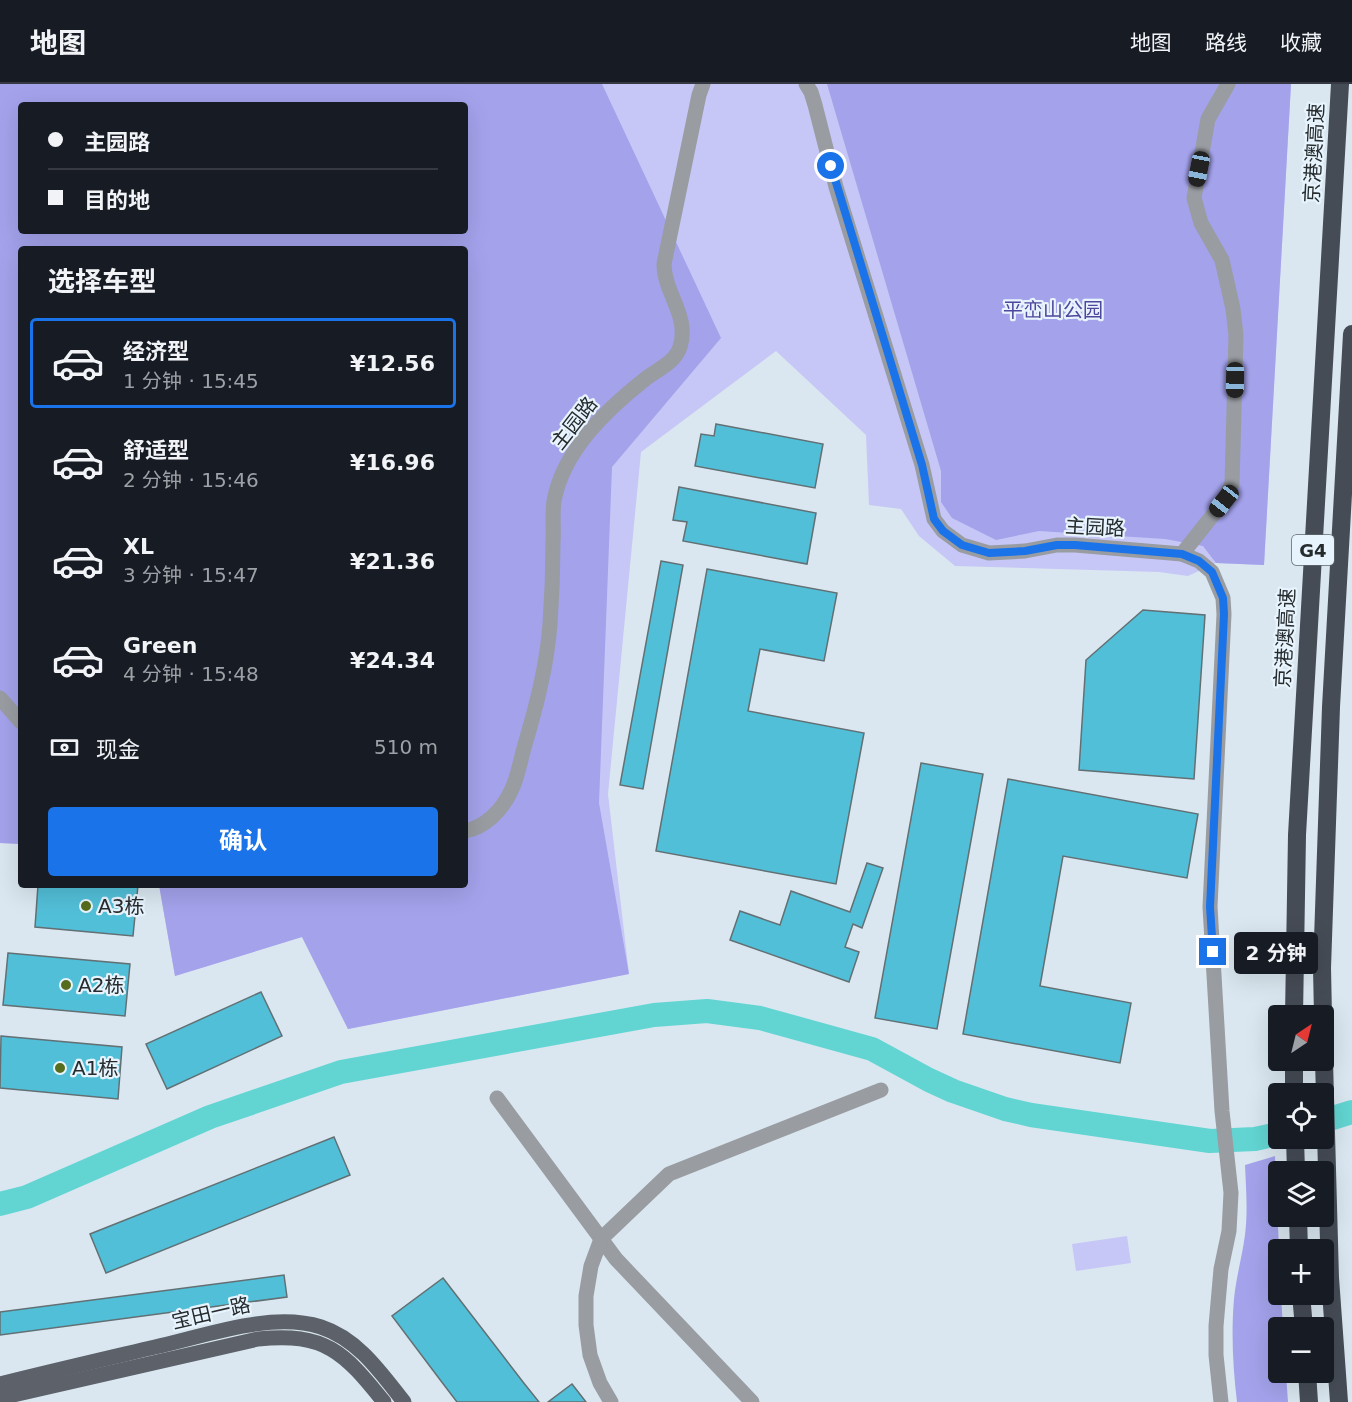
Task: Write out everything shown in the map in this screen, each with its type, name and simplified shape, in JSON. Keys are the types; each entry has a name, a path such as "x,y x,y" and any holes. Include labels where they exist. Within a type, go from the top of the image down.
{"highway":[{"name":"京港澳高速","path":"1294,1005 1297,835 1340,84"},
{"name":"G4","path":"1323,1005 1328,774 1352,334"},
{"path":"1324,1071 1330,1278 1339,1402"},
{"path":"1308,1383 1309,1402"}],"main road":[{"name":"宝田一路","path":"0,1384 256,1324 299,1322 322,1327 341,1336 360,1350 404,1402"},
{"name":"宝田一路","path":"0,1398 258,1339 297,1337 329,1346 343,1356 359,1371 384,1402"}],"street":[{"name":"主园路","path":"468,830 482,825 496,813 511,791 517,777 548,647 554,501 567,465 572,455 606,412 668,363 676,356 680,348 682,320 667,283 664,264 703,84"},
{"name":"主园路","path":"806,84 811,92 836,187 922,465 934,519 943,531 962,545 989,553 1075,545 1182,554"},
{"path":"1221,1402 1216,1355 1216,1326 1221,1269 1230,1212 1210,907 1224,605 1212,572 1199,561 1182,554 1224,501 1232,484 1236,335 1233,309 1222,260 1201,223 1194,198 1208,119 1228,84"},
{"path":"0,698 18,719"},
{"path":"611,1402 600,1383 590,1354 586,1325 586,1296 591,1266 601,1239 669,1174 882,1090"},
{"path":"497,1098 616,1258 752,1402"}],"green space":[{"name":"平峦山公园","path":"0,84 1291,84 1264,565 1216,563 1188,576 1159,572 955,566 919,536 901,509 869,505 866,435 776,351 641,452 608,794 629,974 348,1029 302,937 175,976 160,888 468,888 468,246 18,246 18,844 0,843"},
{"path":"0,84 602,84 721,338 612,467 599,803 629,974 348,1029 302,937 175,976 160,888 468,888 468,246 18,246 18,844 0,843"},
{"path":"827,84 1291,84 1264,565 1216,563 1203,546 1165,539 1039,531 996,540 952,518 941,502 941,471"},
{"path":"1275,1156 1275,1161 1268,1161 1268,1227 1278,1227 1279,1239 1268,1239 1268,1305 1282,1305 1282,1317 1268,1317 1268,1383 1287,1383 1288,1402 1237,1402 1233,1325 1235,1291 1246,1226 1245,1165"},
{"path":"1127,1236 1131,1263 1076,1271 1072,1244"}],"building":[{"path":"716,424 823,444 815,488 695,466 701,434 714,436"},
{"path":"679,487 816,513 807,564 683,541 687,522 673,520"},
{"path":"661,561 683,565 643,789 620,785"},
{"path":"707,569 837,593 824,661 760,649 748,711 864,733 836,884 656,851"},
{"path":"1143,610 1205,615 1194,779 1079,770 1086,660"},
{"path":"921,763 983,774 937,1029 875,1018"},
{"path":"1008,779 1198,814 1187,878 1063,856 1040,986 1131,1003 1120,1063 963,1034"},
{"path":"867,863 883,868 862,928 853,924 845,947 859,952 849,982 730,940 740,911 780,925 791,891 850,912"},
{"name":"A3栋","path":"38,888 138,888 133,936 35,927"},
{"name":"A2栋","path":"8,953 130,964 125,1016 3,1005"},
{"name":"A2栋","path":"261,992 282,1036 167,1089 146,1044"},
{"name":"A1栋","path":"1,1036 122,1047 118,1099 0,1088"},
{"path":"334,1137 350,1175 106,1273 90,1234"},
{"path":"284,1275 287,1297 0,1335 0,1312"},
{"path":"443,1278 539,1402 457,1402 392,1316"},
{"path":"572,1384 586,1402 548,1402"}],"waterway":[{"path":"0,1204 27,1197 210,1117 341,1072 654,1015 707,1011 760,1018 872,1049 953,1091 1005,1109 1031,1115 1210,1141 1268,1136"},
{"path":"1334,1118 1352,1112"}],"place":[{"name":"A3栋","path":"86,906"},
{"name":"A2栋","path":"66,985"},
{"name":"A1栋","path":"60,1068"}],"route":[{"path":"831,166 922,465 934,519 943,531 962,545 989,553 1075,545 1182,554 1199,561 1216,578 1223,598 1224,614 1210,907 1213,952"}]}
